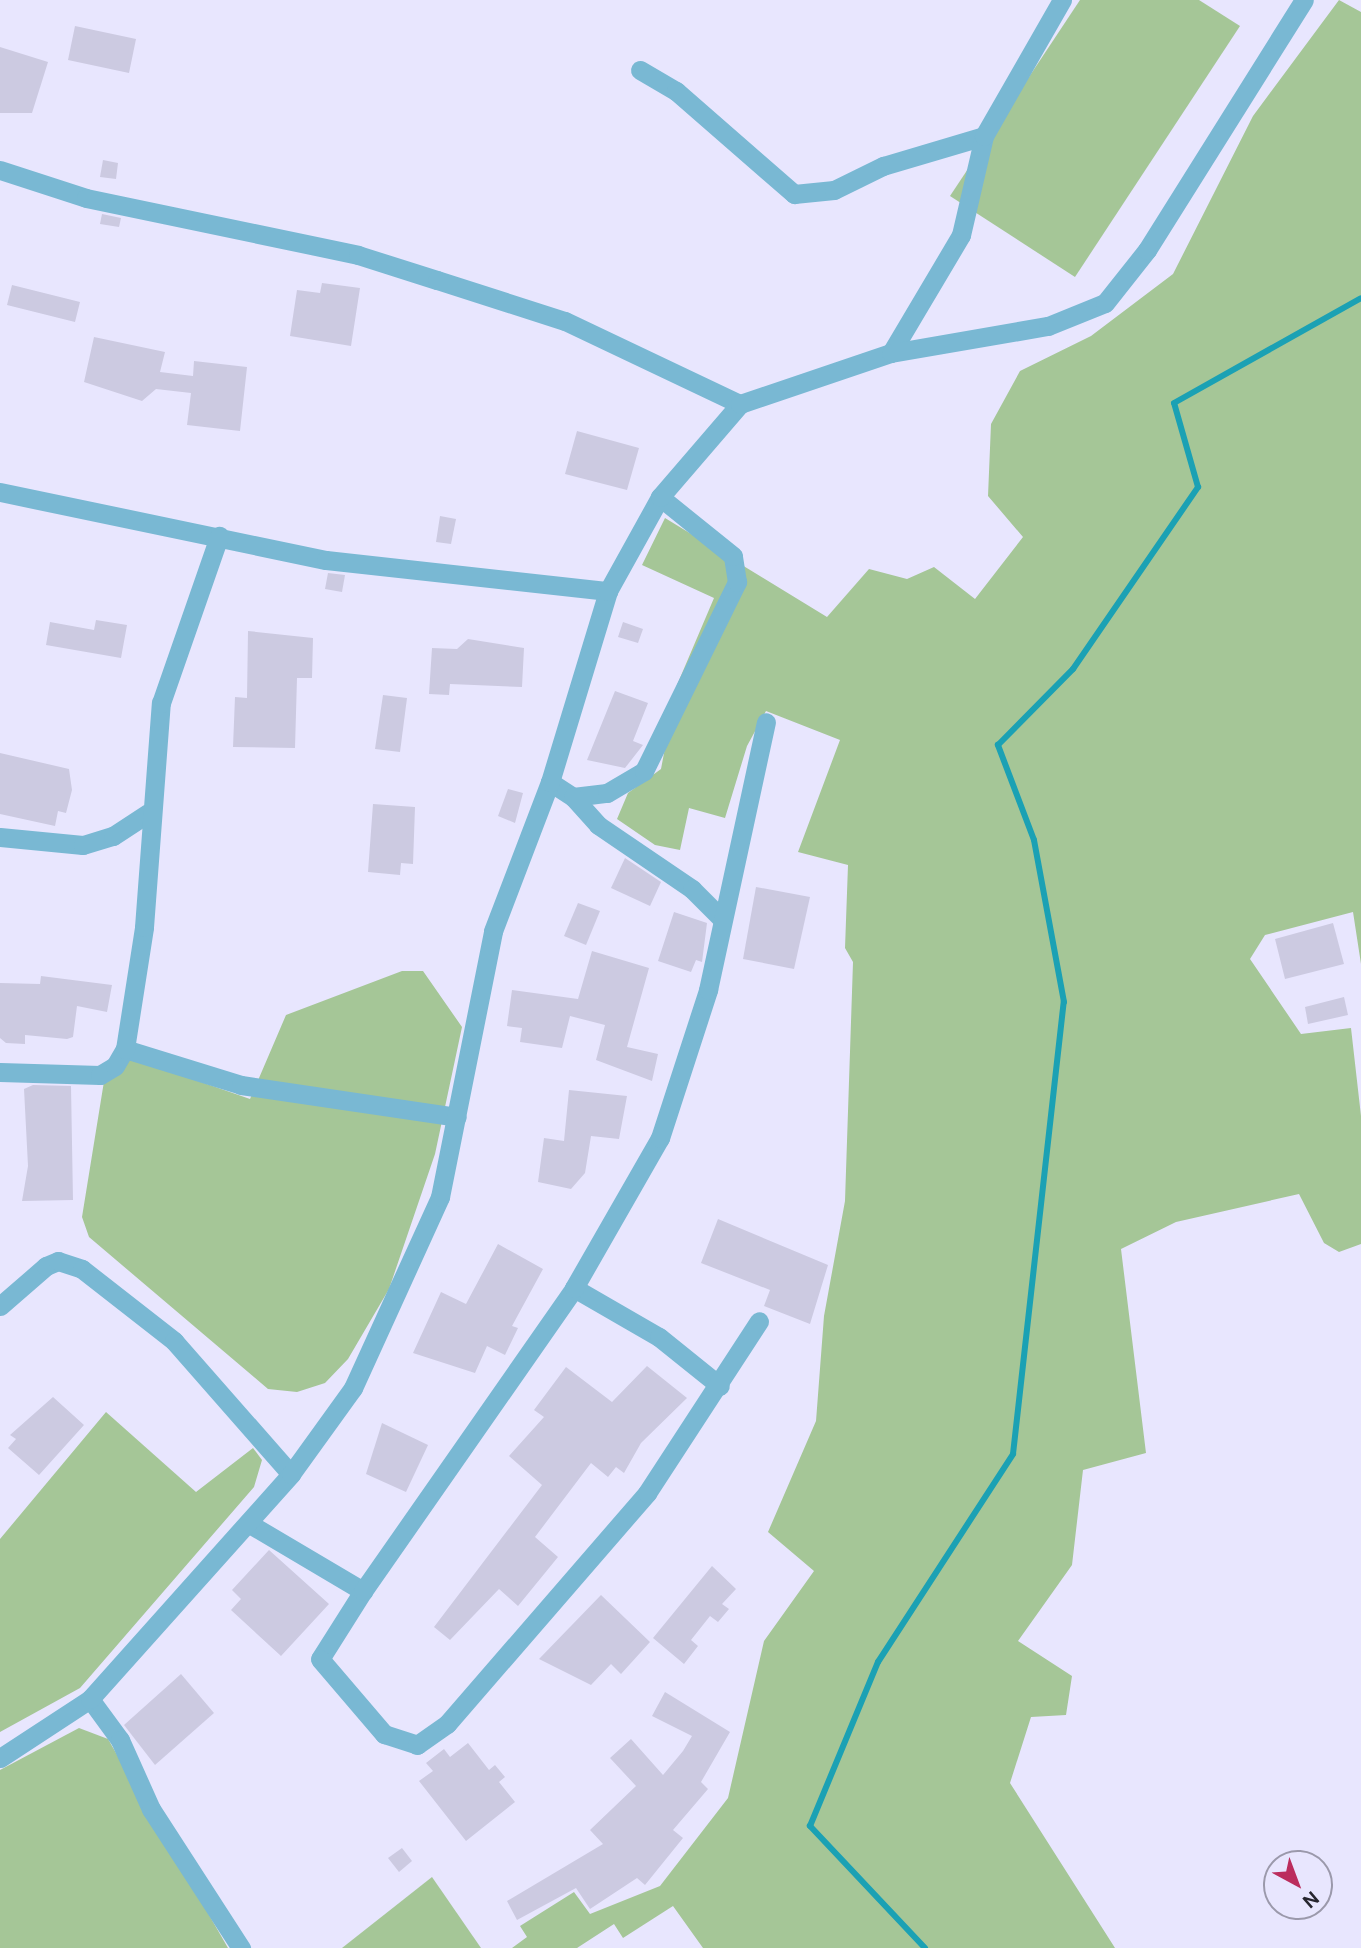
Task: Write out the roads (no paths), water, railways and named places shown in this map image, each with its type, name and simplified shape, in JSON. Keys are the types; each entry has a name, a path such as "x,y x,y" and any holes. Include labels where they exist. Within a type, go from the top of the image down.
{"street":[{"path":"891,353 970,218 984,136 1062,0"},
{"path":"0,1758 90,1699 291,1474 353,1388 423,1244 457,1117 494,931 550,782 608,590 660,497 740,404 891,353 1048,326 1105,303 1147,250 1304,0"},
{"path":"640,69 676,90 793,194 834,190 883,166 984,136"},
{"path":"0,170 86,198 358,255 437,279 565,321 740,404"},
{"path":"0,492 429,576 608,590"},
{"path":"573,797 626,786 644,771 737,582 733,556 660,497"},
{"path":"0,1072 100,1075 115,1066 125,1049 144,927 148,813 161,702 219,536"},
{"path":"759,1321 719,1386 613,1533 441,1731 417,1745 384,1734 320,1659 362,1591 574,1288 660,1138 708,990 721,918 766,722"},
{"path":"550,782 573,797 598,825 692,889 721,918"},
{"path":"0,837 83,845 113,836 148,813"},
{"path":"125,1049 241,1085 457,1117"},
{"path":"0,1306 47,1266 58,1261 82,1269 174,1341 291,1474"},
{"path":"574,1288 659,1337 719,1386"},
{"path":"248,1523 362,1591"},
{"path":"90,1699 120,1740 151,1809 241,1948"}],"waterway":[{"path":"925,1948 810,1826 878,1662 1013,1454 1064,1002 1034,840 998,745 1073,669 1198,487 1174,403 1361,298"}]}
